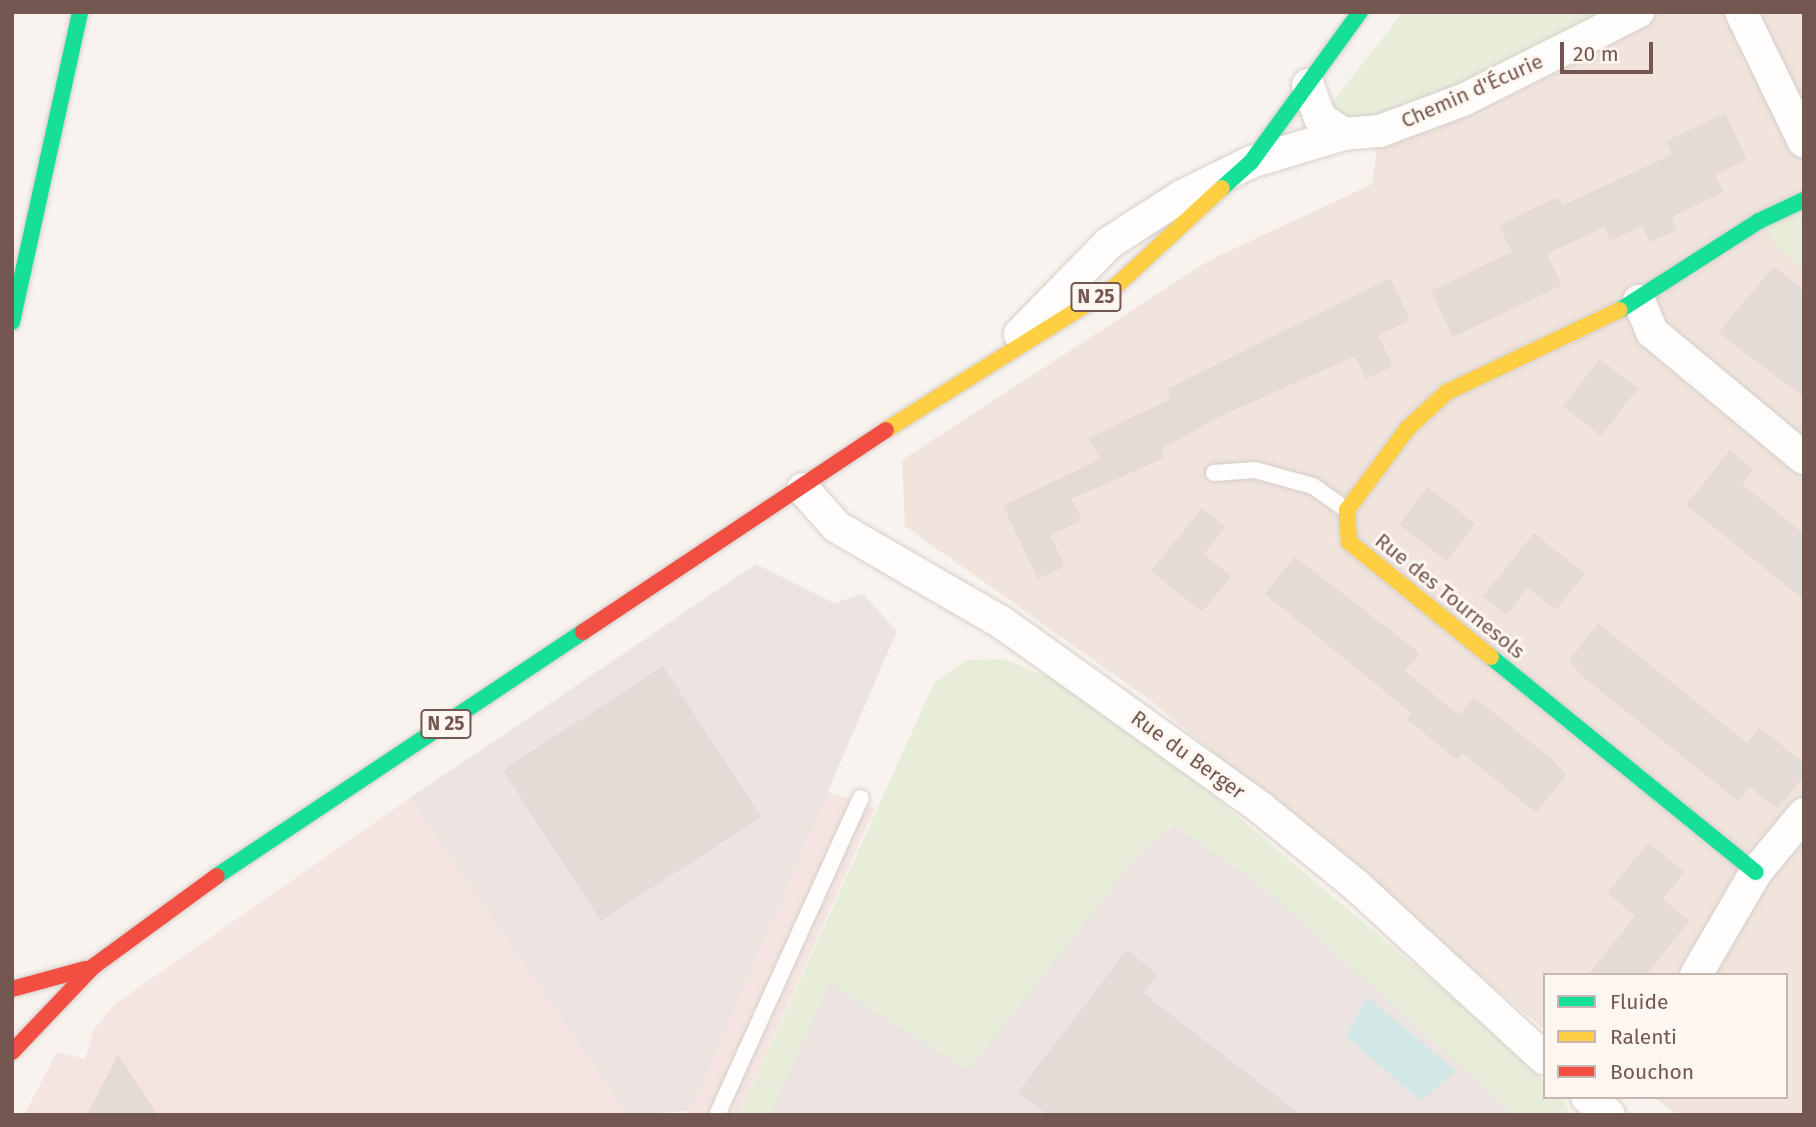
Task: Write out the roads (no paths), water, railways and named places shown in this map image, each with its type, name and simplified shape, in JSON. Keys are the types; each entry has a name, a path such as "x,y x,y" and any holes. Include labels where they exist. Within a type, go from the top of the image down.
{"main road":[{"path":"12,322 80,12"},
{"path":"1251,162 1360,12"},
{"path":"1347,510 1408,428 1447,392 1639,301 1759,221 1804,200"},
{"name":"N 25","path":"12,1052 94,966 248,854 803,489 1005,351"},
{"name":"Rue des Tournesols","path":"1347,510 1349,542 1756,872"},
{"name":"N 25","path":"12,989 94,966"},
{"name":"N 25","path":"12,1024 50,1010"}],"street":[{"name":"Chemin d'Écurie","path":"1005,351 1137,220 1251,162 1344,134 1380,131 1463,100 1638,12"},
{"path":"1741,12 1804,142"},
{"path":"1308,85 1320,118 1344,134"},
{"path":"1639,301 1652,332 1804,458"},
{"name":"Rue du Berger","path":"803,489 837,527 1004,624 1262,809 1357,886 1543,1057"},
{"path":"1697,973 1756,872 1804,814"},
{"path":"1589,1099 1608,1114"}],"lane":[{"path":"1214,472 1255,470 1290,479 1313,486 1347,510"},
{"path":"717,1115 861,798"}]}
